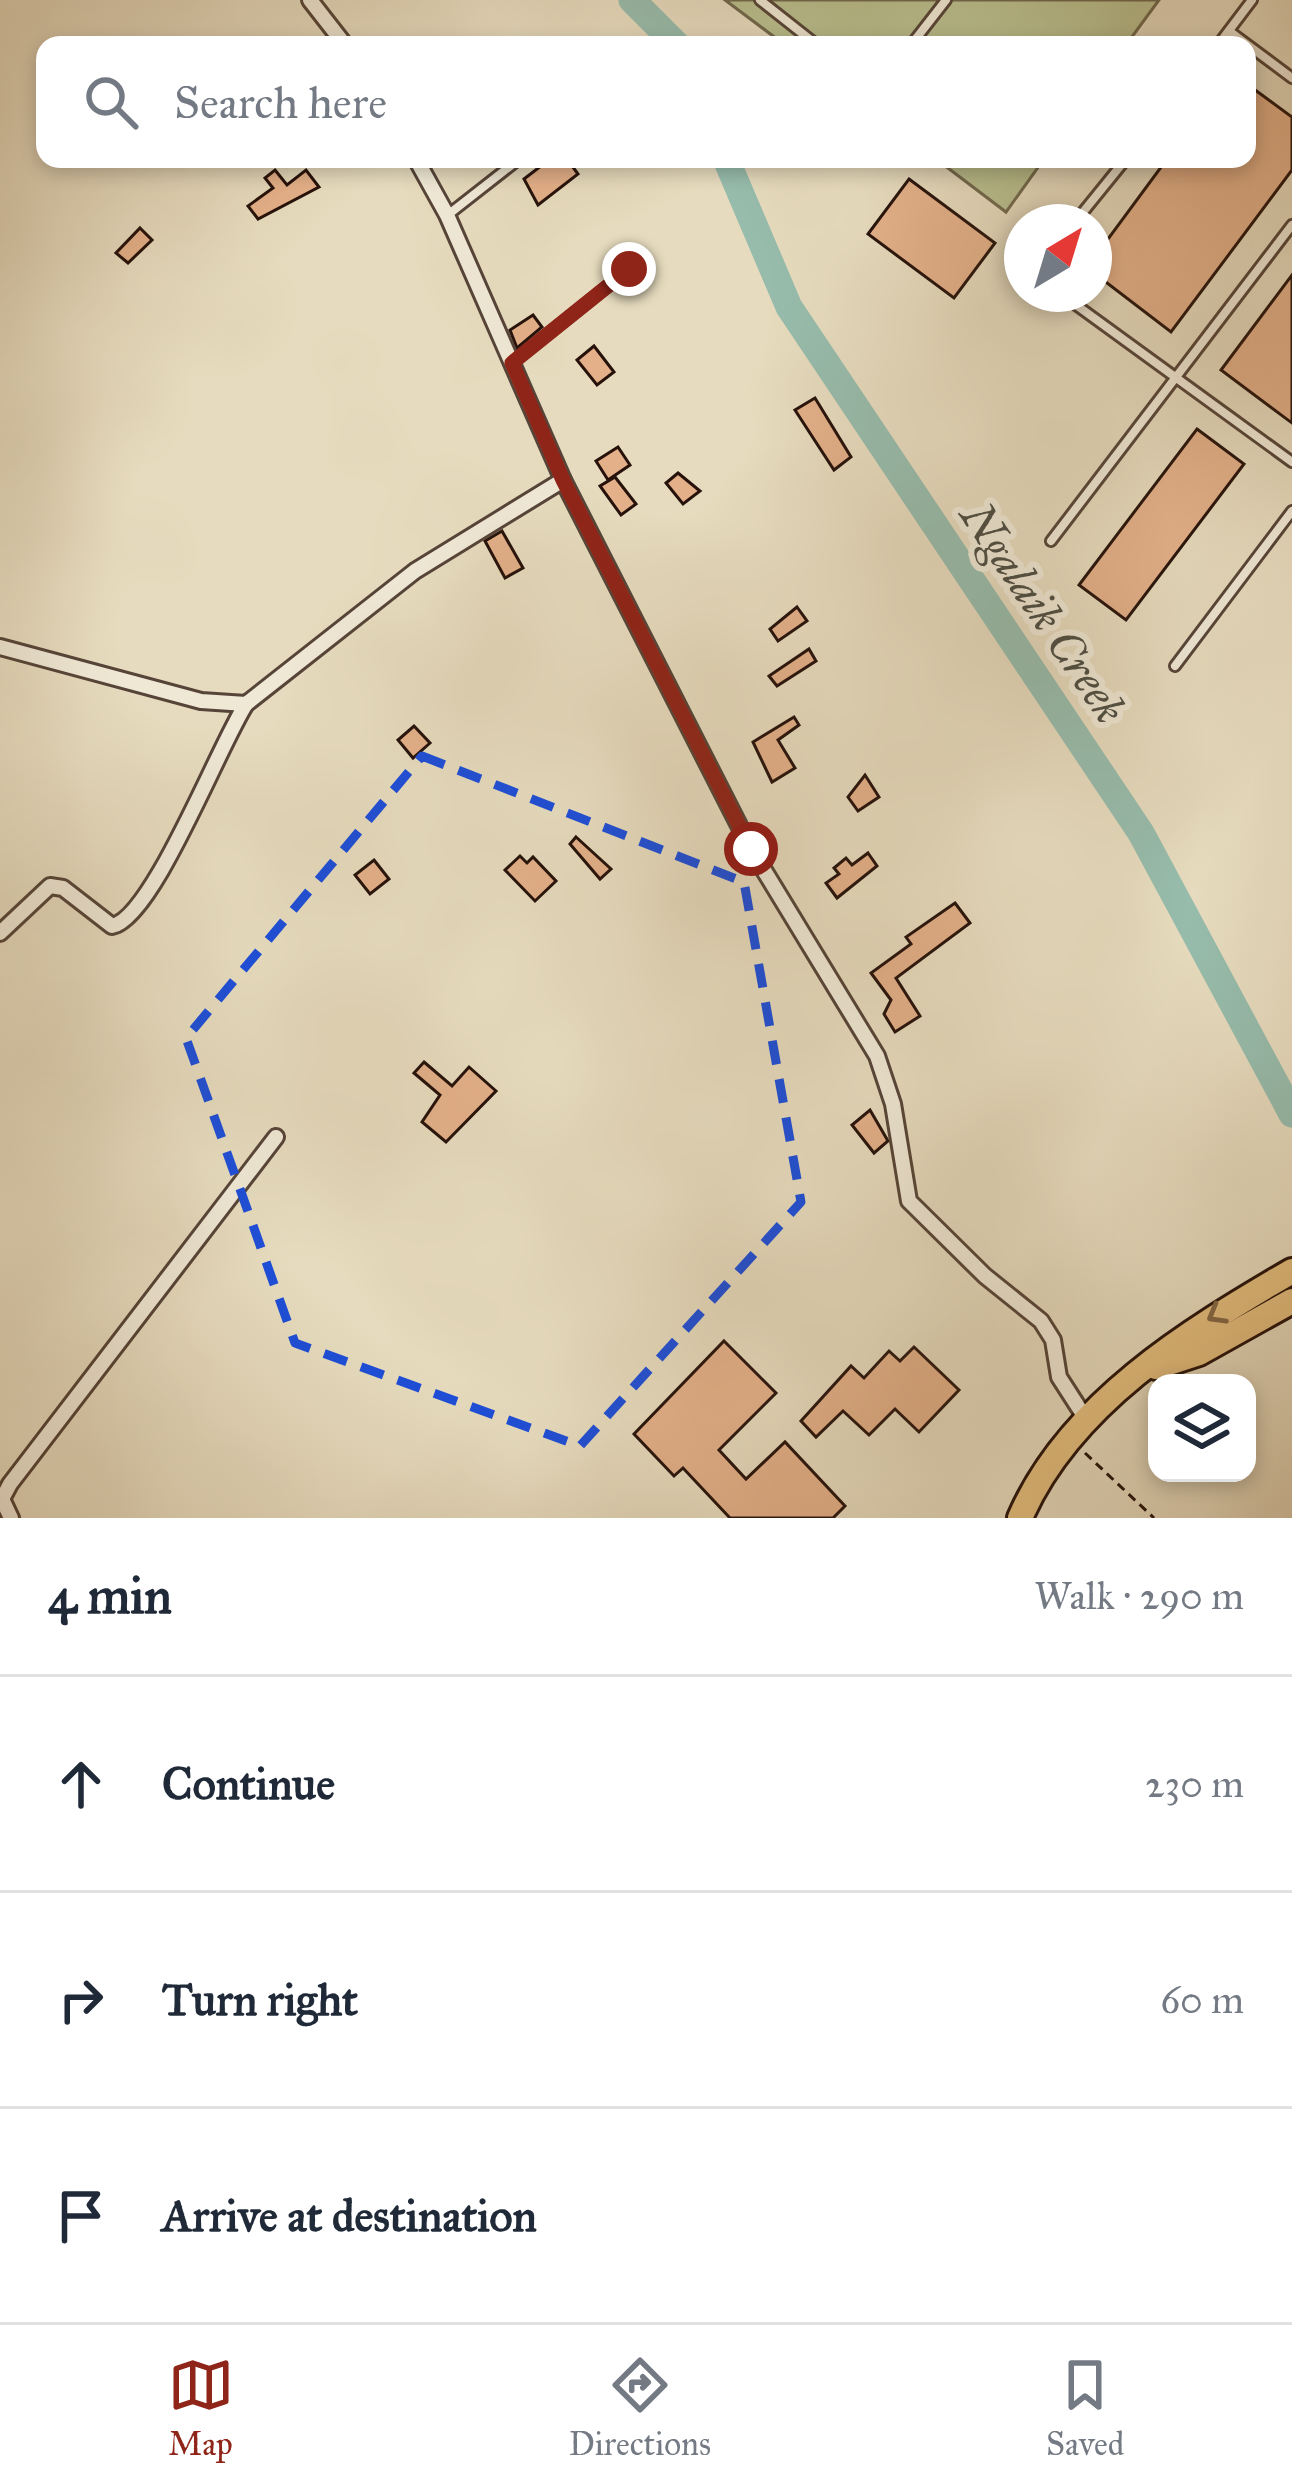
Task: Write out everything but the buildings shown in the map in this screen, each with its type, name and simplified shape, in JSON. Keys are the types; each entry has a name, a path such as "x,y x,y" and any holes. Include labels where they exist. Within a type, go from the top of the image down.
{"highway":[{"path":"1020,1518 1032,1490 1087,1420 1186,1334 1292,1271"},
{"path":"1148,1370 1199,1353 1292,1301"}],"street":[{"path":"310,0 338,36"},
{"path":"421,168 447,215 563,480 751,849 877,1056 893,1104 909,1201 985,1276 1041,1321 1053,1340 1059,1376 1087,1420"},
{"path":"0,933 50,886 63,888 112,926 130,917 160,872 246,704 415,571 563,480"},
{"path":"0,647 179,696 246,704"},
{"path":"5,1512 10,1484 276,1137"}],"lane":[{"path":"760,0 806,36"},
{"path":"918,36 946,0"},
{"path":"1225,36 1252,0"},
{"path":"1229,31 1236,36"},
{"path":"1256,51 1292,78"},
{"path":"447,215 508,168"},
{"path":"1090,204 1119,168"},
{"path":"1051,541 1172,376 1292,225"},
{"path":"512,363 629,269"},
{"path":"1085,312 1292,462"},
{"path":"1175,665 1292,511"}],"path":[{"path":"1070,1441 1154,1518"}],"highlighted area":[{"path":"422,756 744,882 801,1202 580,1446 295,1343 186,1038"}],"green space":[{"path":"725,0 1159,0 1133,36 773,36"},
{"path":"948,168 1038,168 1012,204 1004,204 1004,210"}],"waterway":[{"name":"Ngalaik Creek","path":"632,0 668,36"},
{"name":"Ngalaik Creek","path":"730,168 789,307 1141,833 1292,1114"}],"route":[{"path":"629,269 512,363 563,480 751,849"}]}
